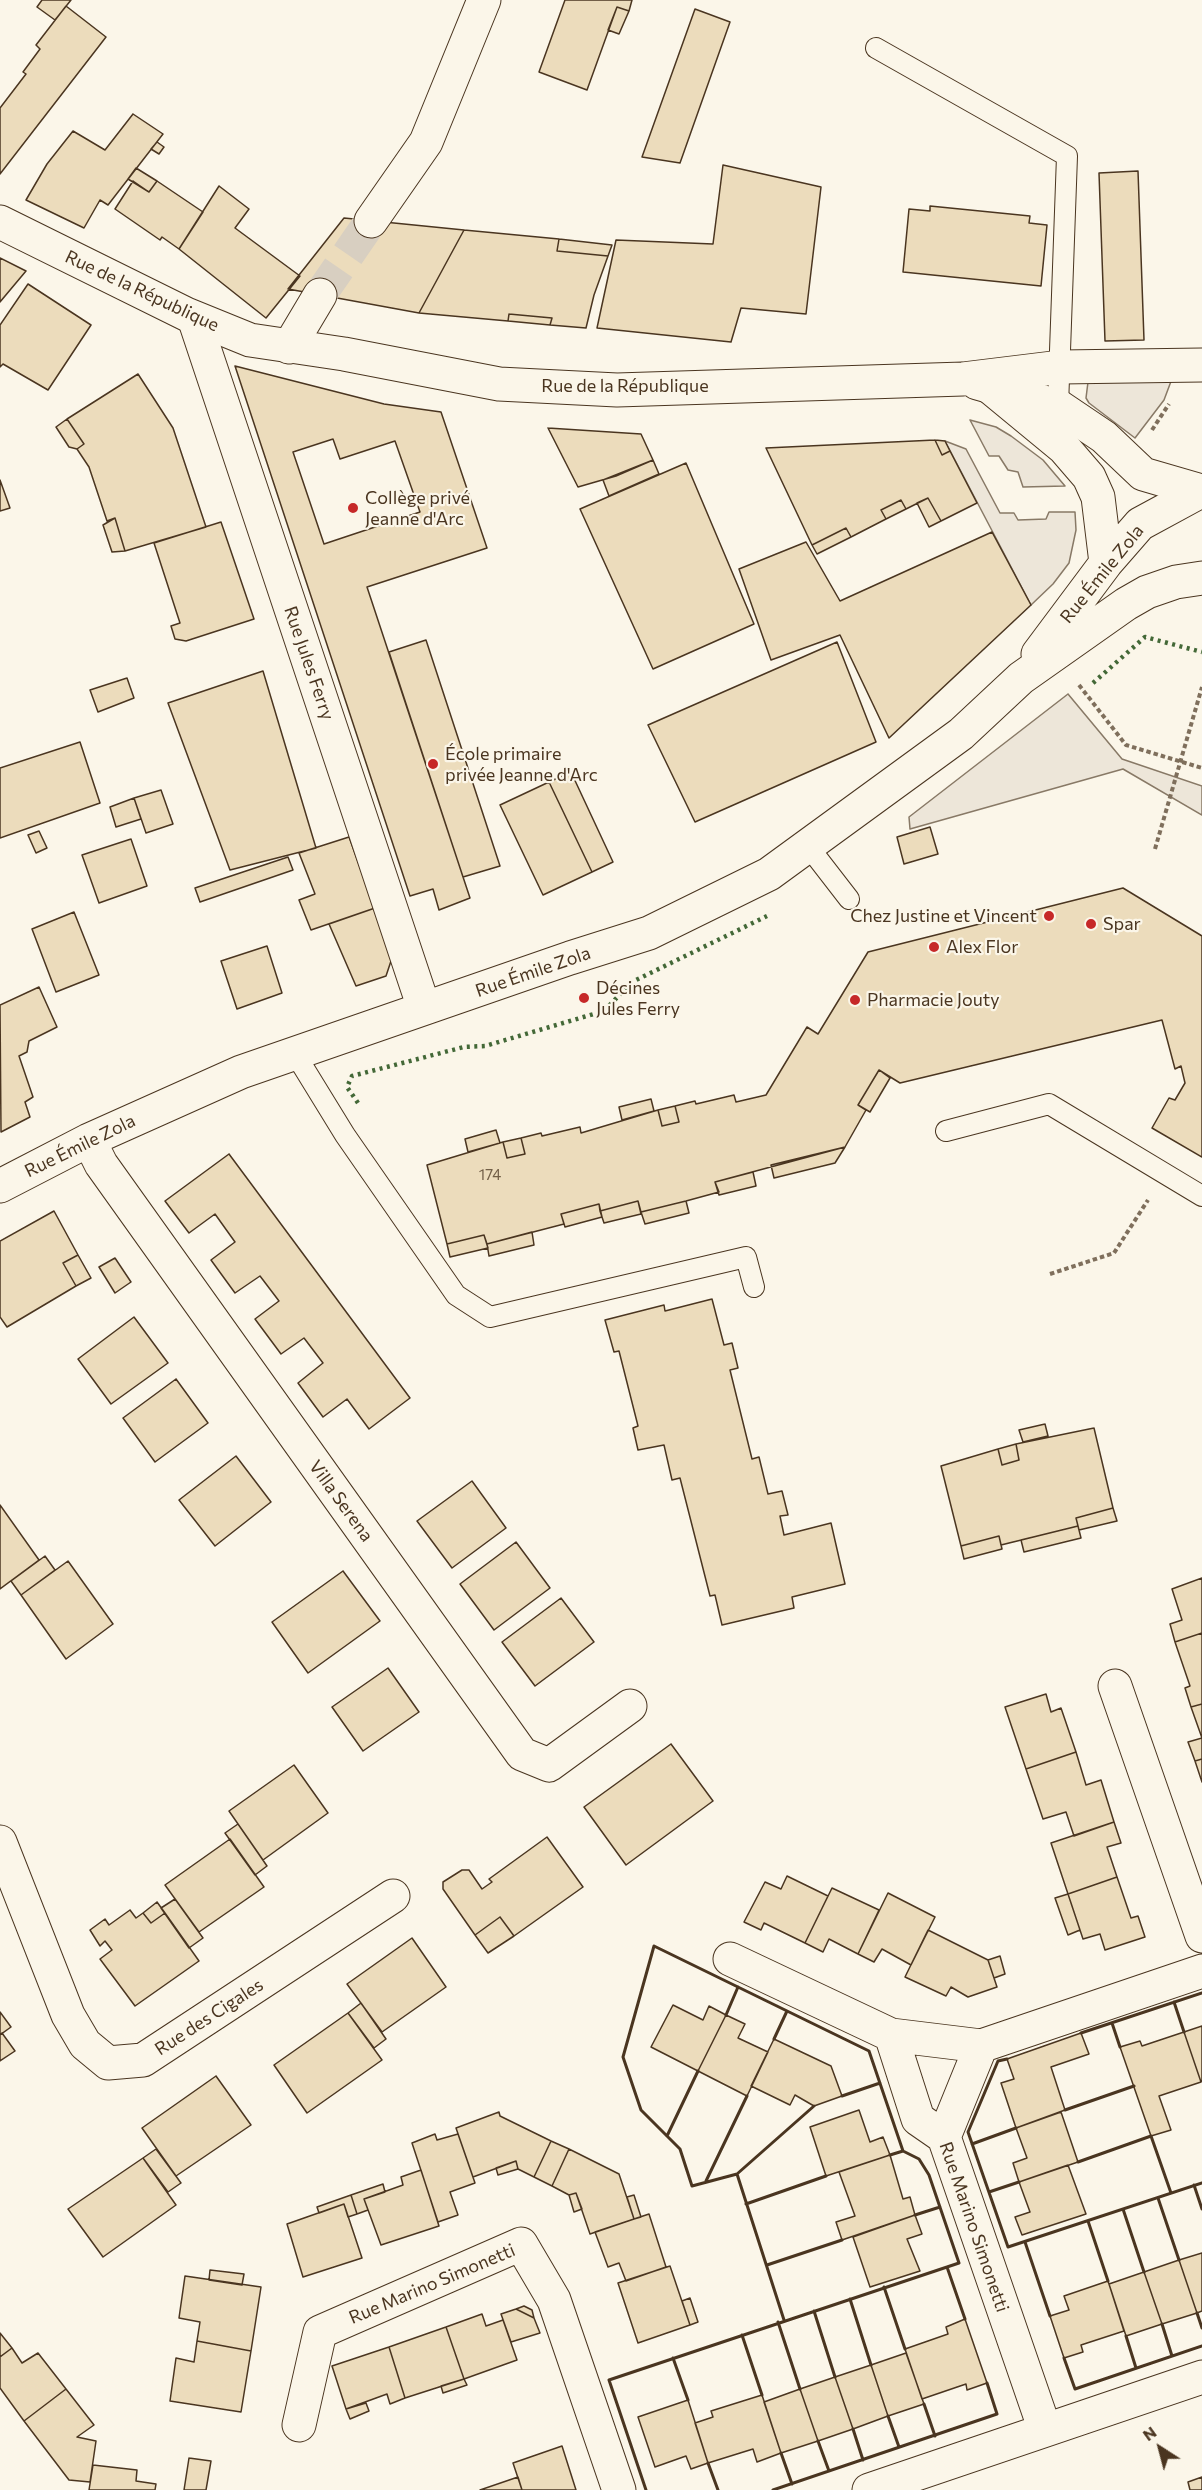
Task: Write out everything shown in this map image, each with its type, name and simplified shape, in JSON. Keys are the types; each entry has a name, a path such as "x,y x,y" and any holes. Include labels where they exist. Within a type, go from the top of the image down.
{"street":[{"path":"371,221 426,142 484,0"},
{"name":"Rue de la République","path":"0,222 194,318 250,340 345,354 499,384 617,390 977,383 1061,367 1202,364"},
{"path":"289,347 320,295"},
{"name":"Rue Jules Ferry","path":"194,318 424,1008"},
{"path":"977,383 1064,448 1089,477 1098,497 1106,562"},
{"name":"Rue de la République","path":"977,383 1058,406 1104,437 1143,474 1202,491"},
{"name":"Rue Émile Zola","path":"1020,678 1106,562 1140,524 1202,491"},
{"name":"Rue Émile Zola","path":"0,1186 89,1140 241,1072 294,1052 649,933 769,874 961,734 1020,678 1147,592 1176,582 1202,578"},
{"name":"Villa Serena","path":"89,1140 101,1164 522,1754 549,1765 630,1706"},
{"path":"1115,1686 1202,1936"},
{"name":"Rue des Cigales","path":"0,1842 68,2015 85,2044 108,2063 144,2060 393,1896"},
{"path":"730,1959 891,2036 981,2046 1202,1971"},
{"name":"Rue Marino Simonetti","path":"891,2036 918,2119 944,2137 1045,2430"},
{"path":"944,2137 981,2046"},
{"name":"Rue Marino Simonetti","path":"299,2425 320,2332 521,2244 554,2300 619,2490"},
{"path":"869,2490 1202,2377"}],"lane":[{"path":"876,48 1067,156 1058,406"},
{"path":"808,846 849,899"},
{"path":"294,1052 345,1135 456,1295 490,1317 746,1257 754,1287"},
{"path":"946,1131 1049,1104 1202,1196"}],"path":[{"path":"1147,436 1171,400"},
{"path":"1073,677 1126,745 1202,768"},
{"path":"1155,849 1202,687"},
{"path":"1050,1274 1114,1253 1164,1174"}],"shaded area":[{"path":"1173,376 1164,400 1135,438 1089,403 1086,398 1088,382"},
{"path":"970,420 996,427 1011,436 1043,460 1065,486 1023,487 1018,472 1008,470 999,456 989,456"},
{"path":"945,441 966,449 1000,513 1014,513 1018,520 1046,519 1049,512 1075,512 1076,530 1069,563 1053,584 1031,605"},
{"path":"1068,694 1122,759 1202,786 1202,815 1123,769 910,829 909,817"}],"building":[{"path":"42,0 71,0 55,20 37,7"},
{"path":"565,0 632,0 629,11 617,7 587,90 539,72"},
{"path":"66,6 106,37 0,174 0,108 26,74 23,72 40,49 36,45"},
{"path":"617,7 629,11 619,34 608,30"},
{"path":"695,9 730,22 680,163 642,157"},
{"path":"133,114 163,134 108,205 100,200 84,228 26,200 47,164 73,131 105,150"},
{"path":"157,142 164,147 159,154 151,149"},
{"path":"723,165 821,187 806,314 741,308 731,342 597,328 616,240 713,244"},
{"path":"136,168 157,181 149,192 128,179"},
{"path":"1138,171 1144,340 1105,341 1099,173"},
{"path":"133,181 149,192 157,181 203,212 179,249 162,237 160,240 115,209"},
{"path":"219,186 249,209 235,228 300,276 266,318 179,249"},
{"path":"930,206 1030,216 1029,223 1047,225 1041,286 903,272 909,209 930,211"},
{"path":"344,218 464,230 419,313 288,289"},
{"path":"464,230 559,239 557,251 608,256 594,295 586,328 550,325 552,318 509,314 508,321 419,313"},
{"path":"559,239 612,245 608,256 557,251"},
{"path":"0,258 26,271 0,302"},
{"path":"28,284 91,325 48,390 3,364 0,367 0,325"},
{"path":"509,314 552,318 550,325 508,321"},
{"path":"235,366 384,404 441,412 487,548 367,587 470,898 439,910 433,889 410,896","holes":["333,439 340,459 395,441 420,512 324,544 293,452"]},
{"path":"138,374 173,428 206,527 125,551 115,518 107,521 89,467 77,449 84,444 67,419"},
{"path":"67,419 84,444 77,449 69,447 56,427"},
{"path":"548,428 641,434 653,460 616,476 578,487"},
{"path":"935,440 945,441 950,451 942,455"},
{"path":"935,440 942,455 950,451 977,503 941,521 928,498 906,509 901,500 881,510 886,519 851,537 846,528 812,545 766,448"},
{"path":"653,460 659,474 609,496 603,480"},
{"path":"686,463 754,624 653,669 580,509"},
{"path":"0,480 10,508 0,511"},
{"path":"928,498 941,521 929,527 917,503"},
{"path":"901,500 906,509 886,519 881,510"},
{"path":"115,518 125,551 112,552 103,525"},
{"path":"221,522 254,619 186,641 175,639 171,626 180,623 154,543"},
{"path":"846,528 851,537 817,554 812,545"},
{"path":"992,532 1031,605 889,738 840,635 771,660 739,569 806,542 840,601"},
{"path":"426,640 500,866 463,877 389,652"},
{"path":"837,642 876,742 695,822 648,725"},
{"path":"263,671 316,848 230,870 168,703"},
{"path":"127,678 134,698 98,712 90,690"},
{"path":"80,742 100,803 0,838 0,768"},
{"path":"571,772 613,862 592,872 549,782"},
{"path":"549,782 592,872 543,895 500,805"},
{"path":"161,790 173,824 146,833 134,798"},
{"path":"134,798 141,819 116,827 110,807"},
{"path":"930,827 938,854 904,864 897,837"},
{"path":"39,831 47,848 36,853 28,835"},
{"path":"349,837 375,908 311,930 299,900 315,894 299,853"},
{"path":"131,839 147,886 99,903 82,855"},
{"path":"288,857 293,870 200,902 195,888"},
{"path":"1123,888 1202,936 1202,1157 1152,1128 1169,1098 1175,1100 1185,1083 1181,1066 1175,1069 1162,1020 900,1083 879,1070 858,1105 866,1110 845,1147 715,1182 719,1192 641,1212 638,1201 600,1211 599,1204 561,1214 564,1224 487,1244 484,1235 447,1244 427,1165 503,1142 507,1158 525,1154 521,1138 541,1133 542,1136 580,1127 581,1133 658,1110 662,1126 679,1122 675,1106 695,1101 696,1104 734,1095 736,1102 766,1095 807,1027 818,1034 868,952"},
{"path":"375,908 392,958 386,976 356,986 329,924"},
{"path":"74,912 99,975 56,992 32,929"},
{"path":"267,946 282,993 237,1009 221,961"},
{"path":"39,987 57,1027 29,1041 27,1052 19,1056 33,1097 25,1102 30,1117 1,1132 0,1005"},
{"path":"879,1070 890,1078 870,1112 858,1105"},
{"path":"651,1099 654,1111 622,1120 619,1107"},
{"path":"675,1106 679,1122 662,1126 658,1110"},
{"path":"496,1130 500,1143 468,1152 465,1139"},
{"path":"521,1138 525,1154 507,1158 503,1142"},
{"path":"845,1147 835,1163 774,1178 771,1165"},
{"path":"229,1154 410,1398 369,1429 347,1399 323,1417 298,1383 323,1363 304,1338 281,1354 255,1319 279,1301 260,1276 235,1293 211,1260 235,1242 215,1214 189,1233 165,1201"},
{"path":"753,1172 756,1186 719,1195 715,1182"},
{"path":"638,1201 641,1214 604,1223 600,1211"},
{"path":"686,1201 689,1213 645,1224 641,1212"},
{"path":"599,1204 602,1217 565,1227 561,1214"},
{"path":"54,1211 78,1255 63,1263 76,1286 7,1327 0,1317 0,1241"},
{"path":"532,1232 534,1245 489,1256 487,1244"},
{"path":"484,1235 488,1248 450,1257 447,1244"},
{"path":"78,1255 91,1278 76,1286 63,1263"},
{"path":"115,1258 131,1282 115,1293 99,1267"},
{"path":"712,1299 724,1345 732,1343 738,1368 730,1370 752,1459 759,1457 768,1494 782,1491 788,1515 780,1516 784,1535 831,1523 845,1584 792,1597 794,1608 722,1625 715,1595 710,1596 680,1478 672,1480 664,1445 638,1450 633,1428 638,1426 619,1351 614,1352 605,1320 664,1305 665,1311"},
{"path":"134,1317 168,1363 111,1404 78,1359"},
{"path":"176,1379 208,1423 155,1462 123,1418"},
{"path":"1045,1424 1048,1436 1023,1442 1019,1430"},
{"path":"1094,1428 1113,1508 1076,1518 1078,1526 1001,1545 999,1536 961,1546 941,1466 998,1449 1002,1465 1019,1460 1016,1444"},
{"path":"1016,1444 1019,1460 1002,1465 998,1449"},
{"path":"236,1456 271,1502 215,1546 179,1500"},
{"path":"472,1481 506,1528 452,1568 417,1521"},
{"path":"0,1505 39,1560 0,1589"},
{"path":"1113,1508 1117,1521 1079,1530 1076,1518"},
{"path":"1078,1526 1081,1538 1024,1552 1021,1540"},
{"path":"999,1536 1002,1549 964,1559 961,1546"},
{"path":"516,1542 550,1588 494,1630 460,1584"},
{"path":"45,1556 55,1570 21,1595 11,1581"},
{"path":"68,1561 113,1624 66,1659 21,1595"},
{"path":"343,1571 380,1621 308,1673 272,1622"},
{"path":"1202,1578 1202,1633 1175,1642 1170,1624 1182,1620 1172,1589"},
{"path":"561,1598 594,1642 535,1686 502,1642"},
{"path":"1202,1633 1202,1704 1191,1707 1185,1688 1190,1686 1175,1642"},
{"path":"388,1668 419,1712 363,1751 332,1707"},
{"path":"1046,1694 1051,1712 1061,1708 1076,1752 1026,1769 1005,1707"},
{"path":"1202,1704 1202,1738 1191,1707"},
{"path":"1202,1738 1202,1759 1195,1761 1188,1742"},
{"path":"671,1744 713,1801 626,1865 584,1807"},
{"path":"1076,1752 1086,1785 1101,1780 1114,1822 1074,1836 1066,1812 1043,1819 1026,1769"},
{"path":"1202,1759 1202,1782 1195,1761"},
{"path":"294,1765 328,1813 263,1860 229,1811"},
{"path":"1114,1822 1121,1843 1107,1847 1117,1877 1068,1894 1051,1843"},
{"path":"238,1824 267,1866 255,1875 225,1833"},
{"path":"547,1837 583,1887 514,1936 500,1917 475,1935 443,1889 443,1882 462,1870 469,1870 482,1889 492,1882 489,1879"},
{"path":"230,1839 264,1887 199,1932 165,1885"},
{"path":"787,1876 828,1896 805,1943 764,1923 761,1930 744,1922 765,1882 781,1889"},
{"path":"1117,1877 1131,1918 1138,1916 1145,1937 1105,1950 1100,1934 1083,1939 1068,1894"},
{"path":"832,1888 879,1910 858,1954 829,1939 823,1952 805,1943"},
{"path":"888,1893 935,1917 911,1965 882,1949 874,1962 858,1954"},
{"path":"1068,1894 1080,1930 1068,1935 1055,1898"},
{"path":"175,1899 203,1938 189,1948 161,1908"},
{"path":"157,1902 165,1913 151,1923 143,1913"},
{"path":"130,1910 136,1918 143,1913 151,1923 165,1913 199,1961 135,2006 100,1959 112,1950 105,1941 100,1946 90,1930 105,1919 109,1925"},
{"path":"500,1917 514,1936 488,1953 475,1935"},
{"path":"928,1930 988,1960 997,1987 968,1997 951,1987 946,1996 905,1977"},
{"path":"412,1938 446,1987 382,2032 347,1984"},
{"path":"1000,1956 1005,1974 994,1978 988,1960"},
{"path":"361,2003 386,2039 374,2048 348,2013"},
{"path":"673,2005 703,2020 709,2006 726,2015 698,2071 651,2047"},
{"path":"0,2012 11,2027 0,2035"},
{"path":"348,2013 382,2060 307,2113 274,2065"},
{"path":"726,2015 745,2024 738,2038 768,2052 747,2096 698,2071"},
{"path":"1202,2026 1202,2081 1201,2082 1184,2032"},
{"path":"1184,2032 1201,2082 1159,2096 1171,2130 1151,2136 1120,2047 1140,2041 1142,2046"},
{"path":"2,2033 15,2051 0,2061 0,2035"},
{"path":"1081,2033 1089,2054 1051,2067 1065,2110 1016,2128 1001,2083 1014,2079 1007,2059"},
{"path":"774,2039 831,2066 842,2096 814,2106 795,2095 790,2105 751,2086"},
{"path":"216,2076 251,2125 176,2176 142,2128"},
{"path":"859,2110 870,2142 883,2137 890,2155 826,2176 810,2127"},
{"path":"499,2112 500,2116 551,2141 534,2177 518,2169 516,2161 473,2177 456,2128"},
{"path":"1061,2112 1078,2162 1019,2182 1013,2163 1027,2158 1016,2128"},
{"path":"435,2134 437,2140 458,2134 475,2183 450,2192 458,2215 438,2222 412,2143"},
{"path":"551,2141 569,2149 552,2186 534,2177"},
{"path":"156,2149 181,2183 168,2192 143,2158"},
{"path":"569,2149 619,2174 634,2219 590,2234 576,2193 569,2195 552,2186"},
{"path":"890,2155 903,2199 910,2197 915,2215 842,2240 836,2222 855,2216 839,2172"},
{"path":"143,2158 176,2205 103,2257 68,2209"},
{"path":"516,2161 518,2169 498,2175 496,2168"},
{"path":"1068,2165 1086,2214 1022,2235 1015,2217 1030,2212 1019,2182"},
{"path":"421,2170 439,2226 381,2245 364,2199 403,2185 401,2177"},
{"path":"383,2184 385,2192 364,2199 368,2210 357,2214 351,2195"},
{"path":"576,2193 582,2209 574,2212 569,2195"},
{"path":"351,2195 357,2214 348,2217 344,2204 319,2213 317,2207"},
{"path":"634,2195 641,2217 634,2219 627,2197"},
{"path":"344,2204 362,2258 303,2277 287,2224"},
{"path":"649,2214 666,2267 626,2281 619,2263 608,2267 595,2232"},
{"path":"915,2215 922,2234 907,2239 920,2271 870,2287 853,2237"},
{"path":"1202,2253 1202,2311 1197,2313 1179,2260"},
{"path":"1179,2260 1197,2313 1162,2324 1144,2272"},
{"path":"670,2266 690,2325 638,2343 618,2283"},
{"path":"210,2270 244,2274 242,2285 209,2280"},
{"path":"1144,2272 1162,2324 1126,2336 1109,2284"},
{"path":"185,2276 261,2287 251,2351 197,2341 200,2322 179,2318"},
{"path":"1108,2281 1124,2331 1081,2345 1083,2352 1064,2358 1050,2316 1069,2310 1064,2296"},
{"path":"690,2298 698,2322 690,2325 682,2301"},
{"path":"524,2306 532,2310 534,2318 516,2309"},
{"path":"516,2309 534,2318 540,2333 511,2342 501,2314"},
{"path":"482,2314 486,2326 503,2320 517,2360 464,2379 446,2327"},
{"path":"965,2319 987,2383 967,2390 966,2384 922,2399 905,2349 948,2334 946,2327"},
{"path":"446,2327 464,2379 405,2398 389,2347"},
{"path":"0,2333 12,2348 0,2357"},
{"path":"197,2341 251,2351 241,2412 170,2401 176,2358 194,2362"},
{"path":"389,2347 405,2398 390,2404 387,2394 346,2409 332,2366"},
{"path":"12,2348 22,2363 38,2353 66,2389 24,2421 0,2388 0,2357"},
{"path":"906,2353 924,2404 888,2416 871,2365"},
{"path":"871,2365 888,2416 853,2429 835,2377"},
{"path":"835,2377 853,2429 818,2441 800,2389"},
{"path":"464,2379 467,2385 443,2393 441,2386"},
{"path":"66,2389 94,2425 77,2437 96,2441 90,2482 69,2480 24,2421"},
{"path":"800,2389 818,2441 781,2453 764,2402"},
{"path":"762,2395 781,2453 757,2462 753,2449 708,2463 695,2423 713,2417 711,2411"},
{"path":"688,2400 708,2463 691,2469 686,2456 655,2467 638,2417"},
{"path":"366,2403 369,2411 350,2419 346,2409"},
{"path":"562,2446 576,2490 522,2490 513,2463"},
{"path":"189,2458 211,2461 206,2490 184,2490"},
{"path":"93,2465 137,2470 136,2481 156,2484 155,2490 89,2490"},
{"path":"518,2477 522,2490 480,2490"},
{"path":"1202,2477 1202,2490 1190,2490 1188,2482"}],"tunnel":[{"path":"320,295 371,221"}],"hedge":[{"path":"1093,683 1145,637 1202,652"},
{"path":"358,1103 347,1087 352,1076 464,1047 485,1046 604,1011 632,982 767,916"}],"wall":[{"path":"784,2320 737,2174 692,2186 680,2149 641,2110 623,2057 654,1946 869,2051 903,2151 890,2155"},
{"path":"726,2015 738,1987"},
{"path":"1081,2033 1202,1993"},
{"path":"1174,2002 1184,2032"},
{"path":"774,2039 787,2011"},
{"path":"1112,2023 1120,2047"},
{"path":"1007,2059 998,2061 968,2132 1008,2247 1202,2183"},
{"path":"667,2136 698,2071"},
{"path":"842,2096 880,2083"},
{"path":"1065,2110 1134,2086"},
{"path":"706,2181 747,2096"},
{"path":"737,2174 814,2106"},
{"path":"972,2144 1016,2128"},
{"path":"1078,2162 1151,2136 1171,2193"},
{"path":"646,2490 609,2380 959,2263 929,2175 919,2159 903,2151"},
{"path":"746,2204 826,2176"},
{"path":"989,2192 1019,2182"},
{"path":"1194,2185 1202,2209"},
{"path":"1158,2198 1179,2260"},
{"path":"915,2215 940,2207"},
{"path":"1123,2209 1144,2272"},
{"path":"1088,2221 1108,2281"},
{"path":"767,2265 842,2240"},
{"path":"1025,2242 1050,2316"},
{"path":"947,2267 965,2319"},
{"path":"884,2287 905,2349"},
{"path":"850,2299 871,2365"},
{"path":"814,2311 835,2377"},
{"path":"1197,2313 1202,2328"},
{"path":"778,2322 800,2389"},
{"path":"1162,2324 1172,2356"},
{"path":"742,2335 762,2395"},
{"path":"1126,2336 1136,2368"},
{"path":"1064,2358 1075,2389 1202,2346"},
{"path":"673,2358 688,2400"},
{"path":"773,2490 997,2414 987,2383"},
{"path":"924,2404 935,2436"},
{"path":"888,2416 899,2447"},
{"path":"853,2429 863,2460"},
{"path":"818,2441 829,2471"},
{"path":"781,2453 792,2484"},
{"path":"708,2463 718,2490"}],"place":[{"name":"Collège privé Jeanne d'Arc","path":"353,508"},
{"name":"École primaire privée Jeanne d'Arc","path":"433,764"},
{"name":"Chez Justine et Vincent","path":"1049,916"},
{"name":"Spar","path":"1091,924"},
{"name":"Alex Flor","path":"934,947"},
{"name":"Décines Jules Ferry","path":"584,998"},
{"name":"Pharmacie Jouty","path":"855,1000"}]}
